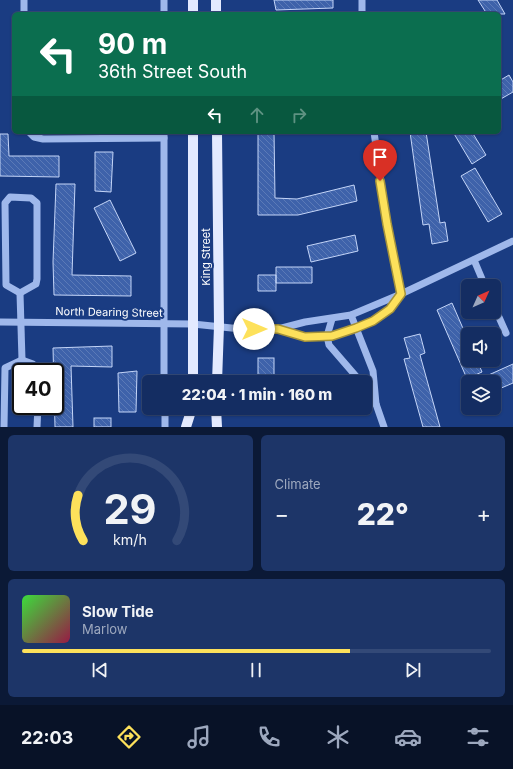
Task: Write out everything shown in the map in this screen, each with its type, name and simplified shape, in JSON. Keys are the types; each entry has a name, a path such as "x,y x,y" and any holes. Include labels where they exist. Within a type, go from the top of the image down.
{"main road":[{"path":"193,0 193,12"},
{"path":"216,0 216,12"},
{"name":"King Street","path":"192,375 193,134"},
{"name":"King Street","path":"217,134 217,375"},
{"path":"186,427 190,415"},
{"path":"193,415 194,427"},
{"path":"216,415 217,427"}],"street":[{"path":"24,0 24,12"},
{"path":"164,0 164,12"},
{"path":"362,0 362,12"},
{"path":"32,134 34,137 43,139 164,135 164,375"},
{"path":"278,329 305,337 327,336 356,328 390,309 401,294 387,224 374,134"},
{"path":"10,197 31,198 37,203 37,279 36,284 20,293 6,285 5,203 10,197"},
{"path":"278,329 305,322 351,315 401,294 513,241"},
{"path":"474,260 482,279"},
{"path":"20,293 22,360"},
{"path":"351,315 373,371 376,404 384,427"},
{"path":"332,319 327,336 331,347 355,375"},
{"path":"500,319 506,333"},
{"name":"North Dearing Street","path":"0,322 193,324 278,329"},
{"path":"4,427 5,368 22,360 30,363"},
{"path":"372,398 376,404"},
{"path":"38,415 38,427"},
{"path":"165,415 165,427"}],"building":[{"path":"274,0 333,0 333,8 276,10"},
{"path":"478,0 497,0 505,14 501,14 501,12 486,12"},
{"path":"509,75 513,82 513,92 501,99 501,80"},
{"path":"0,134 8,134 9,156 59,156 59,177 0,176"},
{"path":"258,134 274,134 275,198 297,199 354,185 357,201 298,215 258,215"},
{"path":"410,134 426,134 440,223 445,222 448,241 432,244 429,224 423,225"},
{"path":"454,134 473,134 486,155 472,164"},
{"path":"95,152 113,152 111,192 95,191"},
{"path":"475,168 502,214 488,222 461,176"},
{"path":"56,184 75,184 72,275 131,276 131,296 54,295 53,262"},
{"path":"110,200 136,253 120,261 94,208"},
{"path":"355,235 358,251 311,262 307,246"},
{"path":"276,267 312,267 312,283 276,283 276,291 258,291 258,275 276,275"},
{"path":"452,303 462,327 461,327 461,365 437,310"},
{"path":"420,334 425,353 420,355 440,427 423,427 404,359 410,358 404,338"},
{"path":"112,346 112,367 71,366 73,427 55,427 55,415 64,415 64,363 53,363 53,348"},
{"path":"258,358 274,358 274,375 258,375"},
{"path":"513,364 513,383 501,388 501,375 489,375"},
{"path":"462,367 480,367 482,372 475,375 465,375"},
{"path":"137,371 136,412 119,412 118,373"},
{"path":"94,418 111,418 111,427 94,427"}],"route":[{"path":"254,329 278,329 305,337 332,336 373,321 390,309 401,294 380,181"}]}
